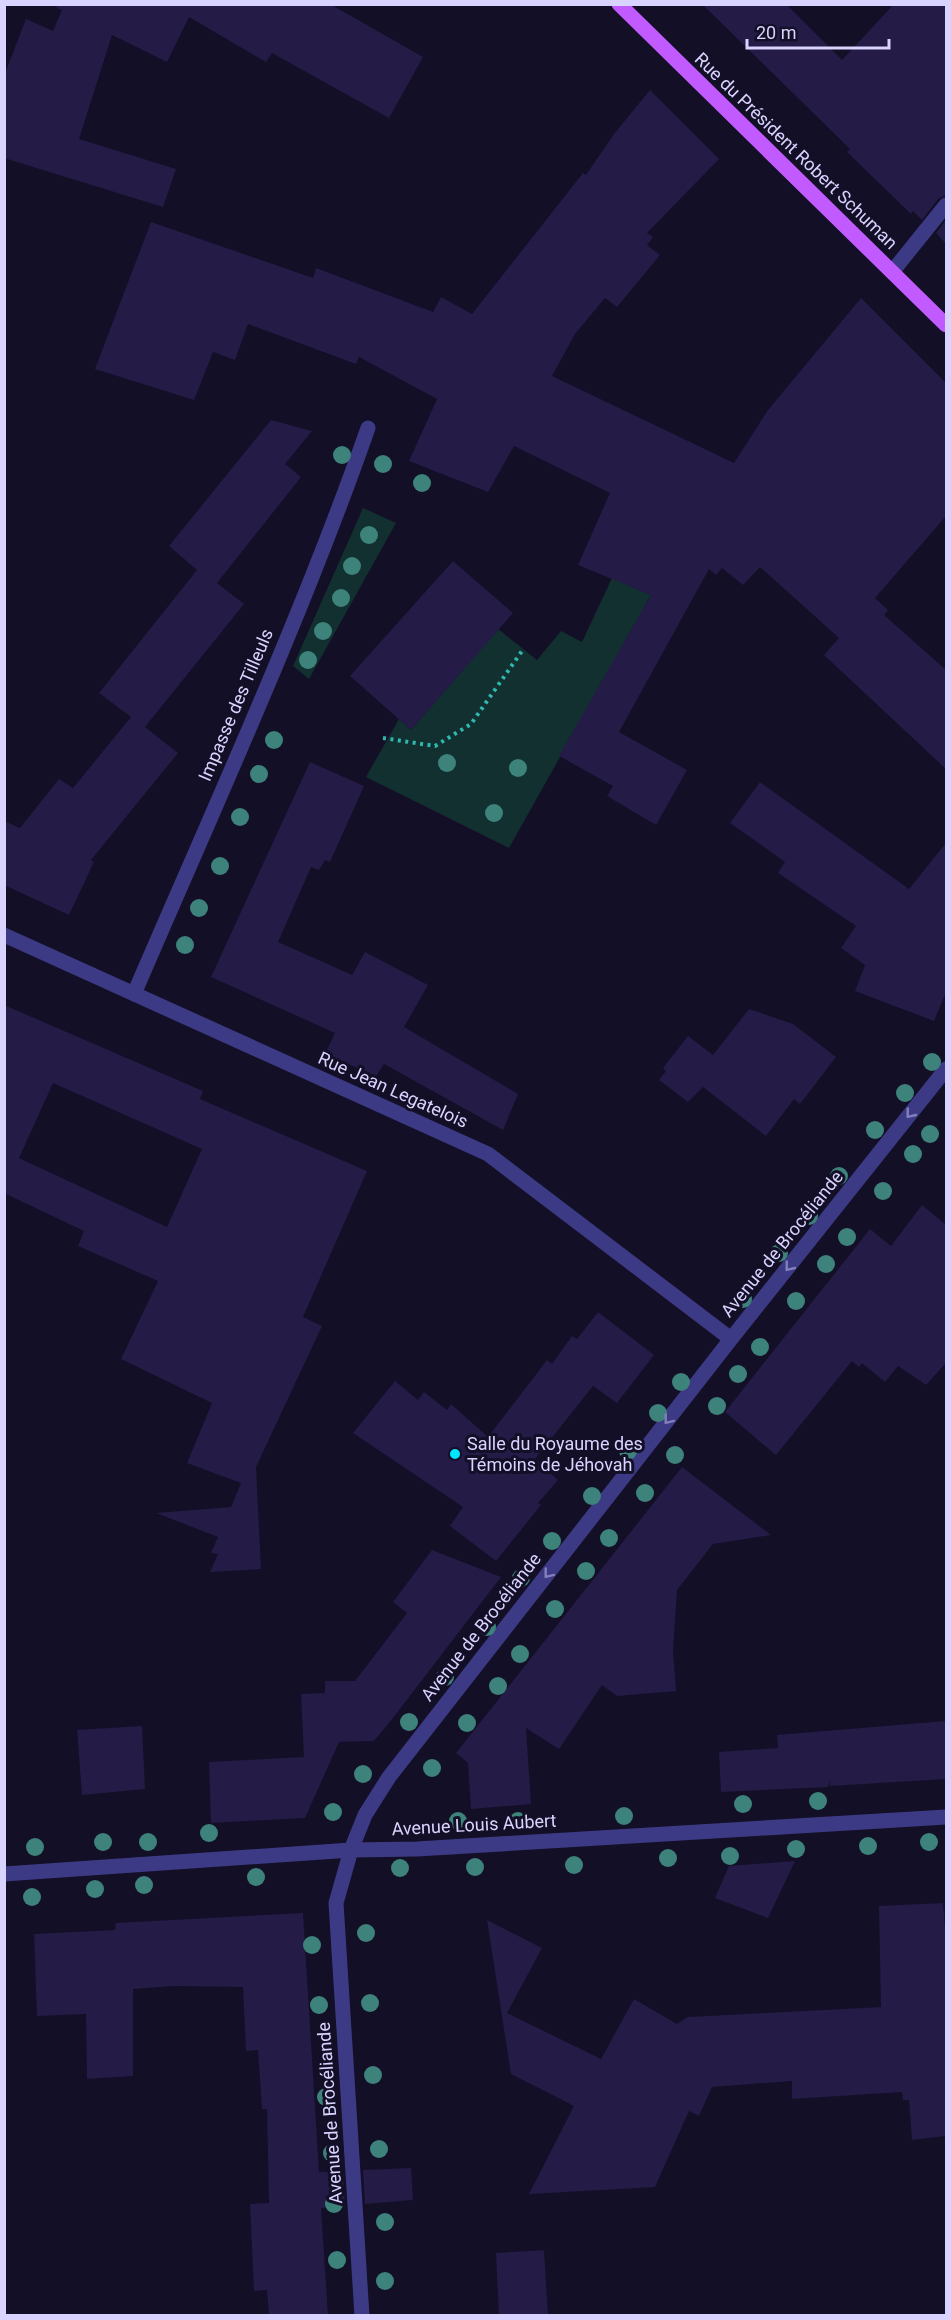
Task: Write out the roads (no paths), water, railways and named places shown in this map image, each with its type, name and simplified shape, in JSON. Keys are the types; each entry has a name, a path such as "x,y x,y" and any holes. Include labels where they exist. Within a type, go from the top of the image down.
{"main road":[{"name":"Rue du Président Robert Schuman","path":"619,4 946,325"}],"street":[{"path":"892,272 946,205"},
{"name":"Impasse des Tilleuls","path":"134,994 269,677 368,428"},
{"name":"Rue Jean Legatelois","path":"4,935 488,1154 731,1339"},
{"name":"Avenue de Brocéliande","path":"362,2316 336,1904 351,1850 365,1815 389,1777 731,1339 946,1069"},
{"name":"Avenue Louis Aubert","path":"4,1874 351,1850 417,1849 946,1817"}],"place":[{"name":"Salle du Royaume des Témoins de Jéhovah","path":"455,1454"}]}
